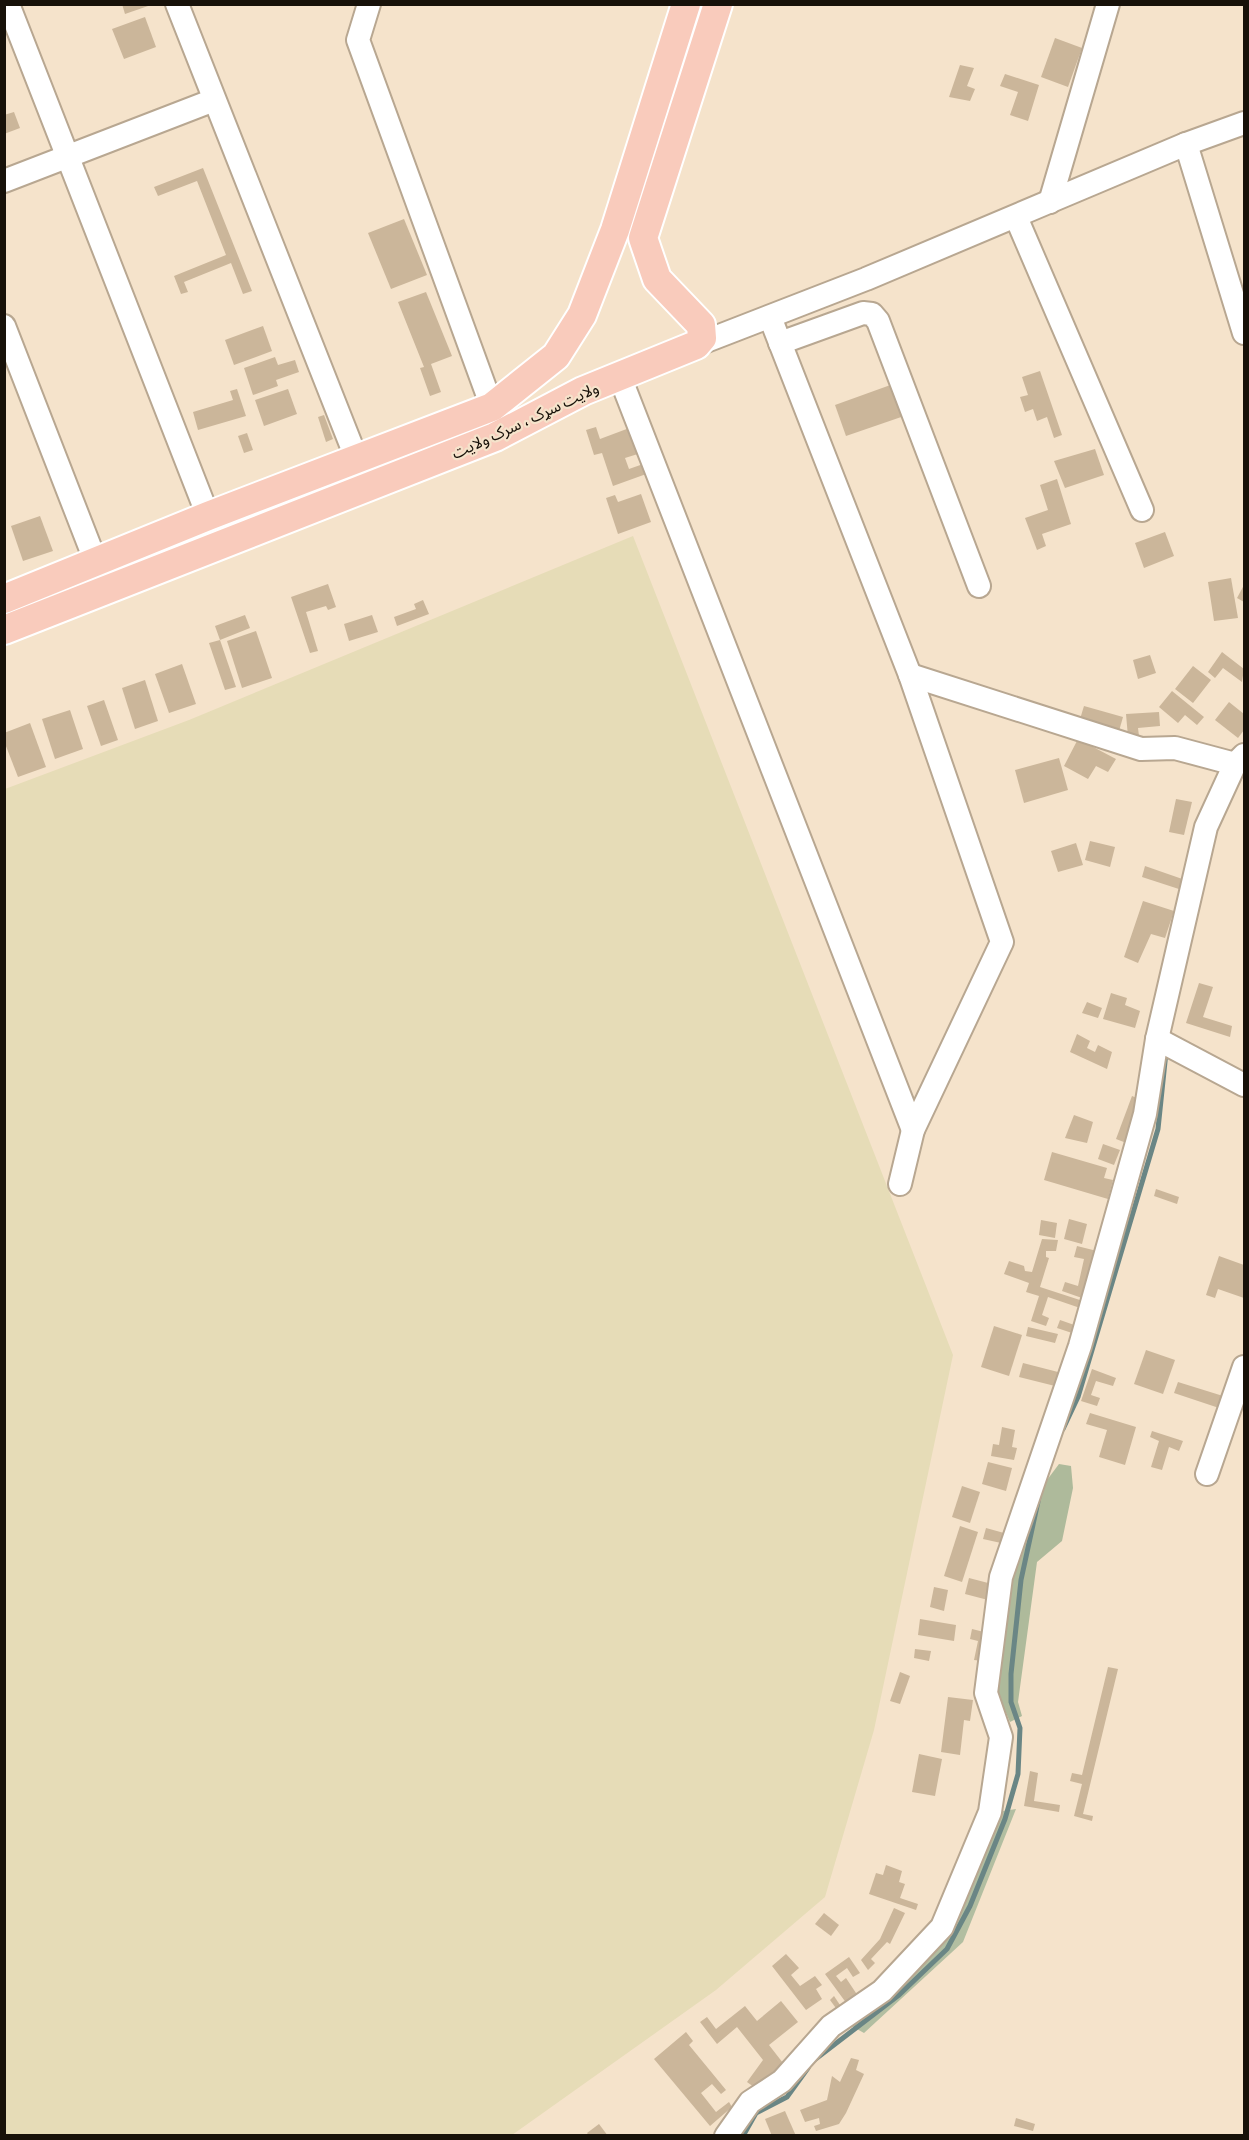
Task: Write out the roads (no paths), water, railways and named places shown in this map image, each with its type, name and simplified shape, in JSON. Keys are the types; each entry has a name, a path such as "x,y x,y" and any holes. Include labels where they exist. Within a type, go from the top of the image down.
{"main road":[{"name":"ولایت سړک ، سرک ولایت","path":"4,599 95,560 492,407 556,356 582,315 615,230 686,4"},
{"path":"696,345 702,338 701,325 657,279 643,238 718,4"},
{"path":"615,230 643,238"},
{"name":"ولایت سړک ، سرک ولایت","path":"4,630 495,437 583,392 696,345"}],"street":[{"path":"8,4 208,516"},
{"path":"177,4 357,460"},
{"path":"369,4 358,40 492,407"},
{"path":"1050,202 1108,4"},
{"path":"4,181 214,100"},
{"path":"696,345 1016,217 1186,144 1245,123"},
{"path":"1186,144 1245,333"},
{"path":"1016,217 1142,510"},
{"path":"780,343 863,313 872,314 878,321 979,586"},
{"path":"770,317 910,675 1002,942 913,1130 900,1184"},
{"path":"4,326 95,560"},
{"path":"620,377 913,1130"},
{"path":"734,2130 750,2102 782,2081 806,2057 831,2026 882,1990 942,1927 990,1812 1001,1737 986,1693 1001,1576 1080,1346 1145,1114 1157,1039 1206,827 1240,759 1175,748 1141,749 910,675"},
{"path":"1157,1039 1245,1085"},
{"path":"1207,1474 1245,1367"}],"waterway":[{"path":"1063,1429 1078,1397 1158,1129 1166,1052"},
{"path":"813,2061 899,1995 947,1949 970,1906 1005,1819 1018,1774 1020,1728 1011,1702 1011,1674 1021,1580 1039,1497"},
{"path":"743,2136 756,2113 787,2097 808,2068"}]}
